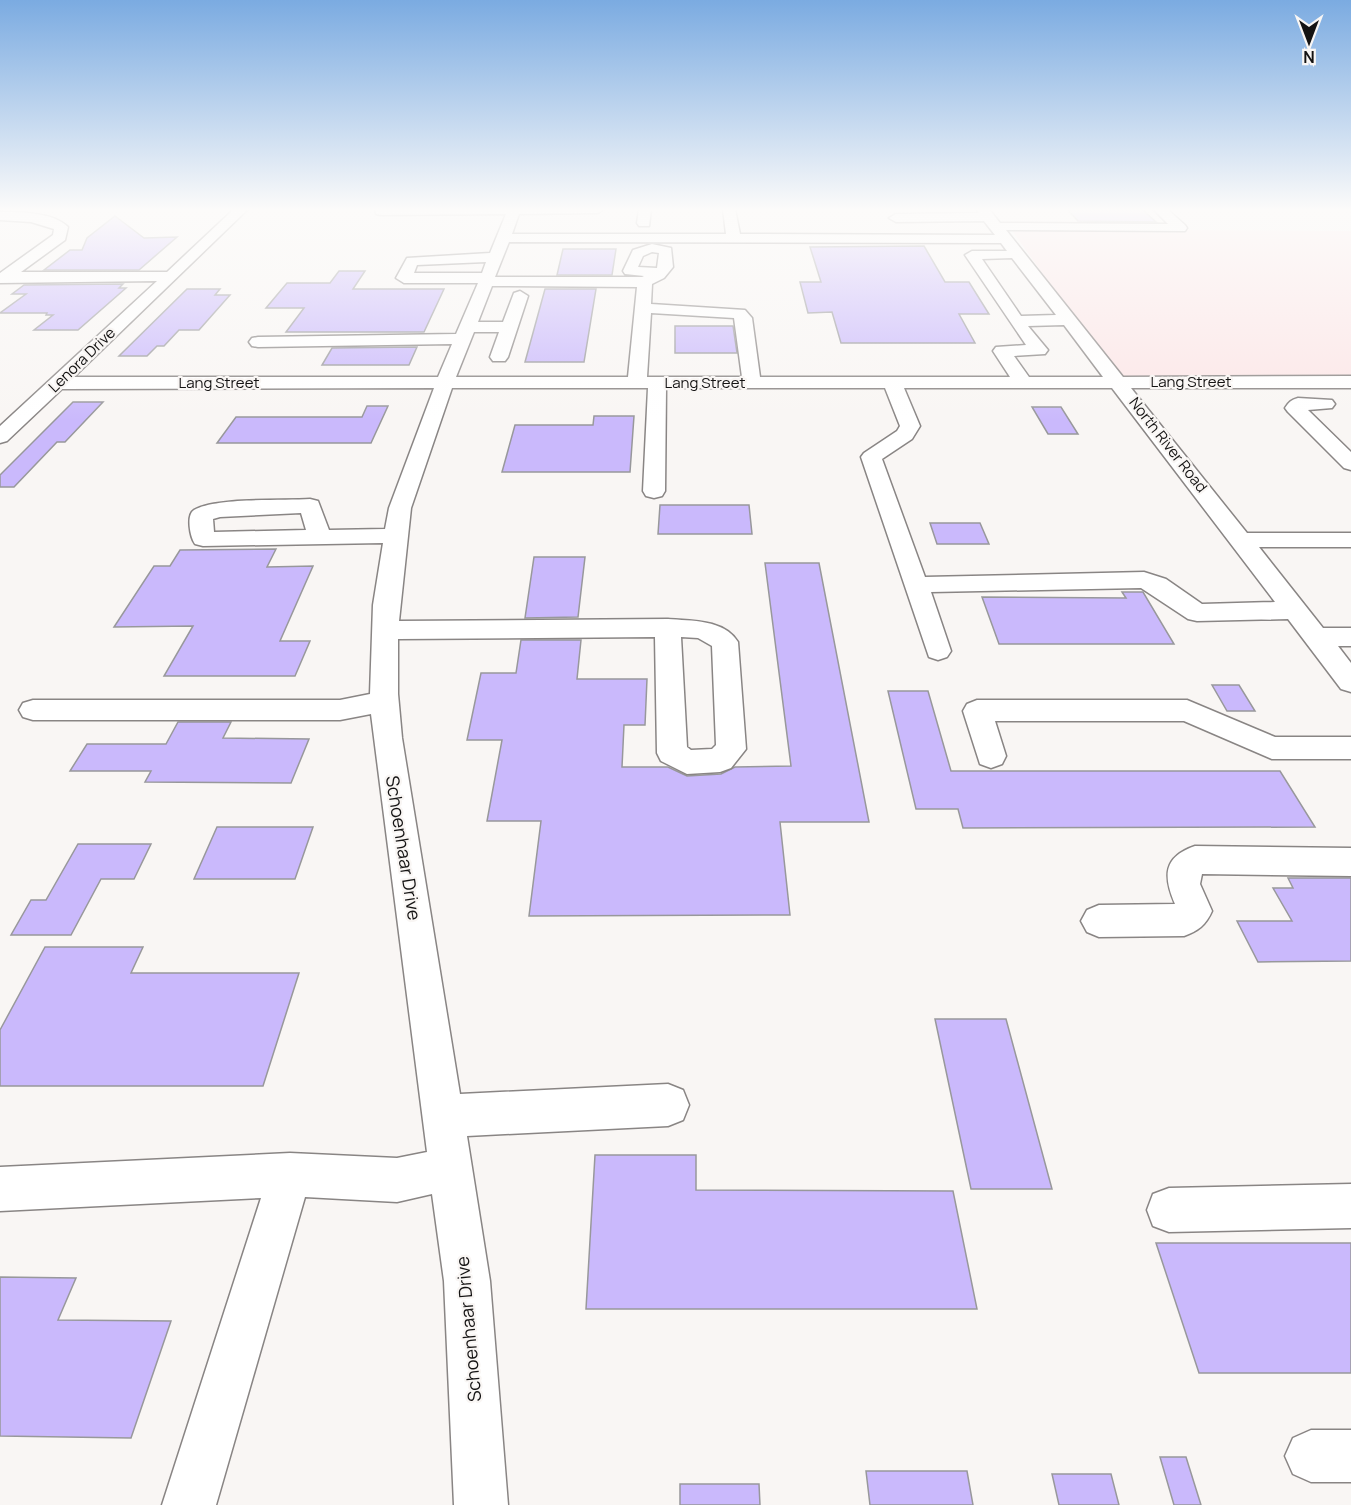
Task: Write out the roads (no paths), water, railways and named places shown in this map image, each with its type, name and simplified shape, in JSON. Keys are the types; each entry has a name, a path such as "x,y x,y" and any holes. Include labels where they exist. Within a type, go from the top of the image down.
{"street":[{"name":"Lenora Drive","path":"0,437 167,279"},
{"name":"Schoenhaar Drive","path":"480,279 465,333 400,508 386,605 385,701 388,750 467,1281 481,1505"},
{"path":"594,279 645,282 650,279"},
{"path":"988,279 1039,350 1002,351 1023,382"},
{"name":"North River Road","path":"1038,279 1351,682"},
{"path":"637,383 645,282"},
{"path":"499,357 520,296"},
{"path":"643,308 739,313 744,318 751,375 681,368"},
{"path":"1016,321 1070,320"},
{"path":"258,342 465,333 509,327"},
{"name":"Lang Street","path":"59,383 657,383 751,375 892,382 1351,382"},
{"path":"892,382 910,426 905,435 871,457 938,651"},
{"path":"1302,382 1333,405 1298,404 1295,408 1351,464"},
{"path":"654,491 657,383"},
{"path":"320,537 395,536"},
{"path":"1241,540 1351,540"},
{"path":"916,585 1144,580 1157,585 1197,613 1296,610"},
{"path":"385,630 668,628 703,630 725,642 731,749 720,760 687,762 672,753 668,628"},
{"path":"1316,637 1351,637"},
{"path":"33,710 340,710 385,701"},
{"path":"992,756 977,711 1187,710 1272,748 1351,748"},
{"path":"1099,921 1184,920 1195,911 1183,884 1184,870 1195,860 1351,862"},
{"path":"443,1116 668,1105"},
{"path":"0,1188 290,1175 397,1180 451,1168"},
{"path":"189,1505 290,1175"},
{"path":"1169,1210 1351,1206"}]}
